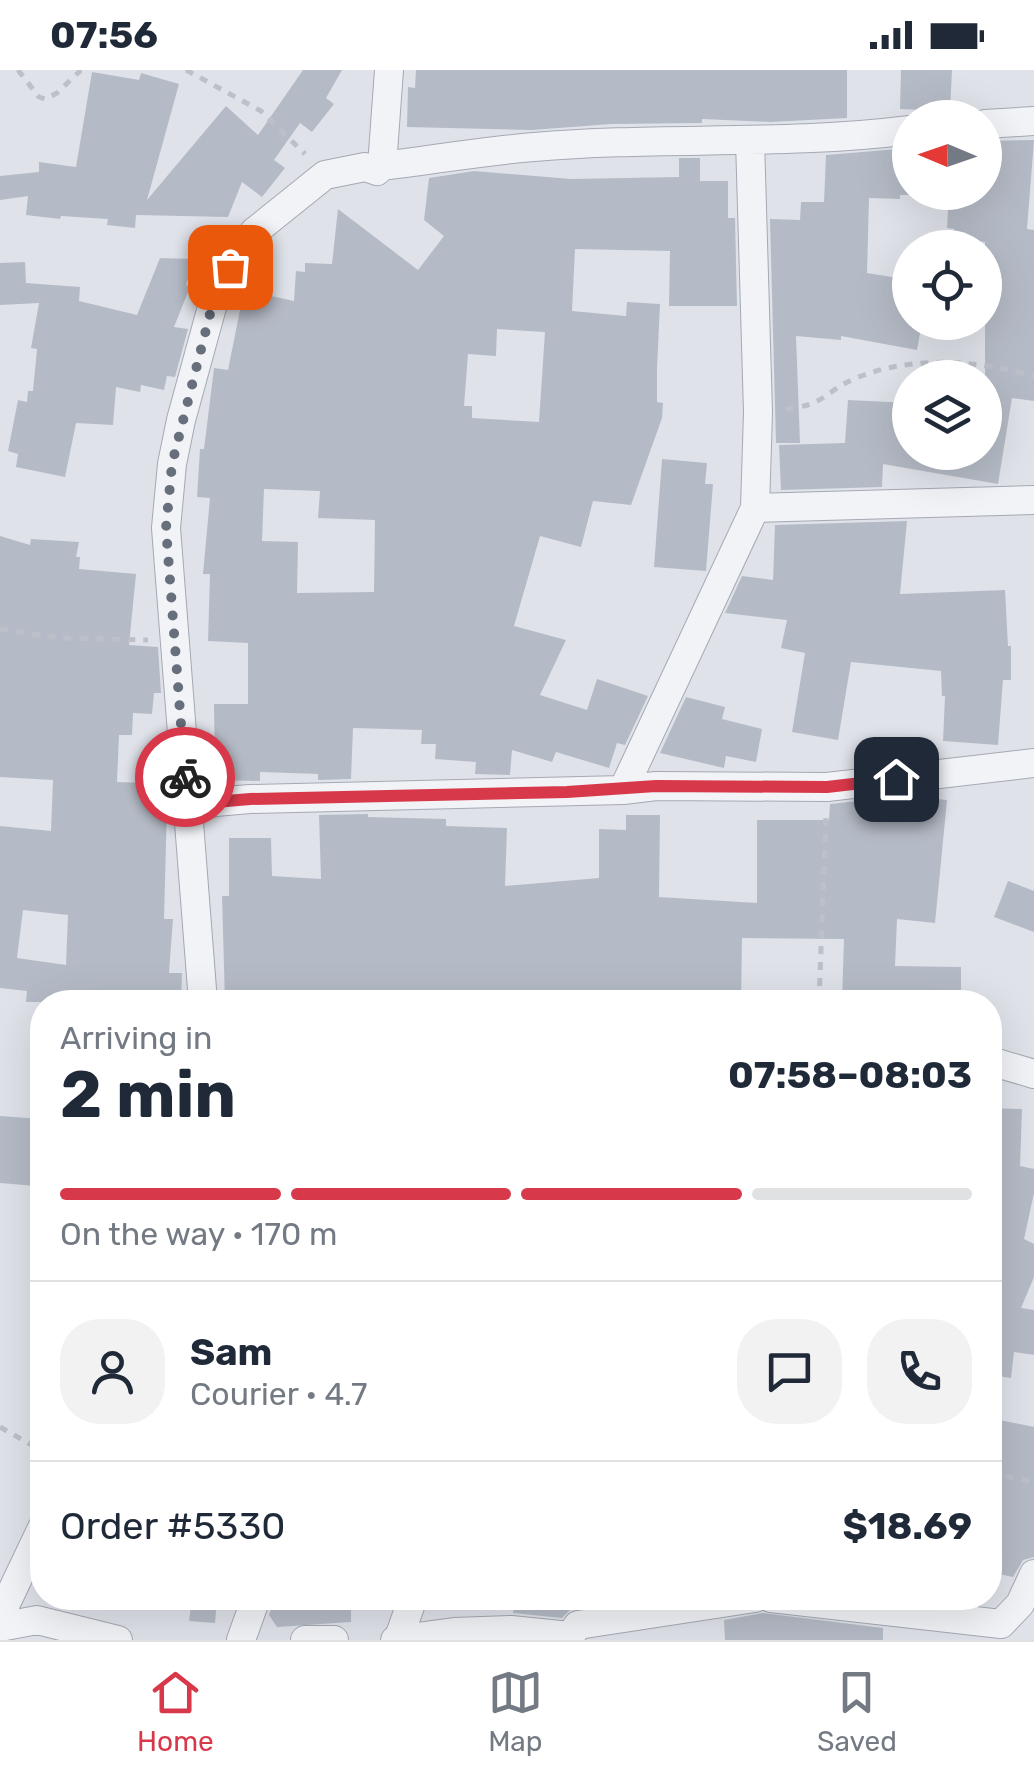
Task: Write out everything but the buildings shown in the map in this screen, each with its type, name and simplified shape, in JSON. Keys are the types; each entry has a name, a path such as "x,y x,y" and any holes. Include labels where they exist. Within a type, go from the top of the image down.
{"street":[{"path":"202,990 166,528 172,464 212,306 230,267 254,232 325,175 365,167 378,171 382,166 389,70"},
{"path":"1002,123 1034,121"},
{"path":"382,166 535,147 855,137 892,132"},
{"path":"623,790 754,508 758,412 750,140"},
{"path":"754,508 1034,500"},
{"path":"187,810 215,802 250,799 656,786 827,787 1034,764"},
{"path":"1002,1065 1034,1074"},
{"path":"0,1616 30,1553"},
{"path":"877,1610 1001,1624 1020,1604 1034,1574"},
{"path":"241,1640 252,1610"},
{"path":"408,1610 396,1640 511,1630 570,1636 578,1625 676,1610"},
{"path":"0,1626 37,1620 118,1640"},
{"path":"304,1640 334,1640"}],"path":[{"path":"18,70 45,99 81,70"},
{"path":"186,70 261,111 325,175"},
{"path":"758,412 811,407 856,378 922,361 1005,368 1034,376"},
{"path":"0,629 60,638 176,640"},
{"path":"819,990 827,787"},
{"path":"0,1427 30,1444"},
{"path":"1002,1475 1034,1482"}],"way so far":[{"path":"185,777 166,528 180,420 212,306 230,267"}],"route":[{"path":"185,777 187,810 215,802 250,799 567,792 656,786 827,787 896,779"}]}
